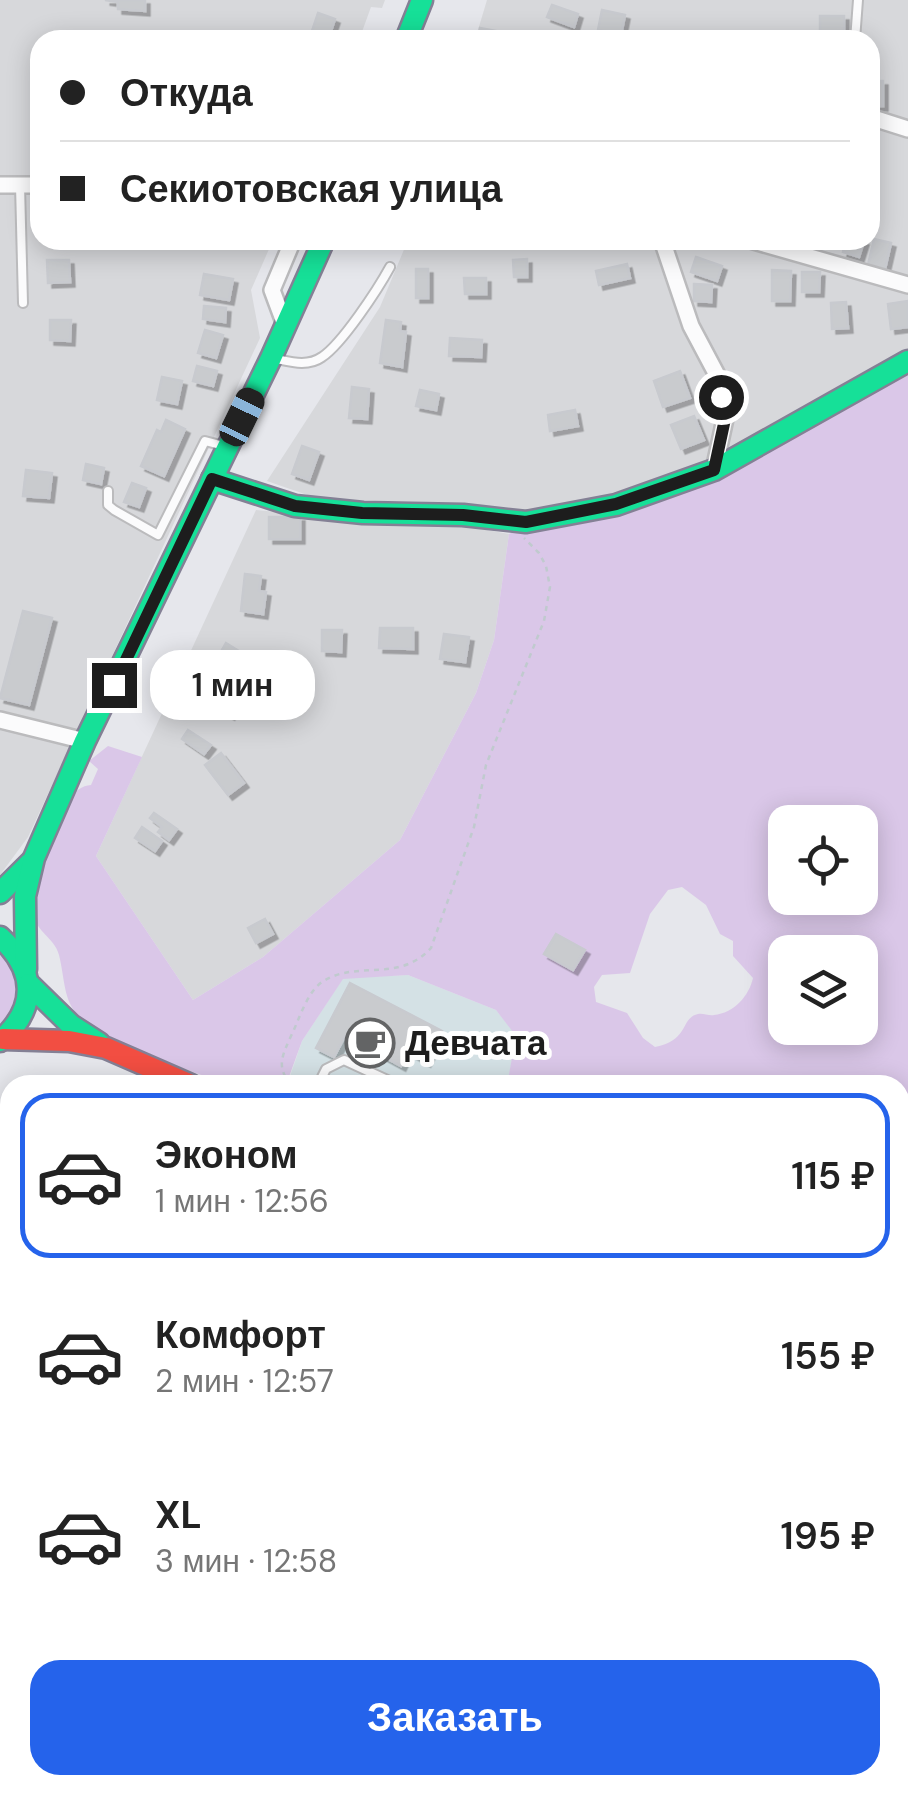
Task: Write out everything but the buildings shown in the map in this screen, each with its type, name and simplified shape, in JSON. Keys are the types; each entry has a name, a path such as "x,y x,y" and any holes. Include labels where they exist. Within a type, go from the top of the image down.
{"main road":[{"path":"410,30 422,0"},
{"path":"2,1040 24,1015 28,976 26,896 34,858 85,742 272,358 319,250"},
{"path":"212,479 295,506 526,522 616,504 714,470 908,361"},
{"path":"0,893 34,858"},
{"path":"0,937 16,951 28,976 72,1024 106,1048 167,1075"},
{"path":"2,1040 69,1041 106,1048"}],"street":[{"path":"880,120 908,128"},
{"path":"0,185 30,184"},
{"path":"285,326 272,290 288,250"},
{"path":"665,250 690,326 717,376 725,419 714,470"},
{"path":"785,250 908,285"},
{"path":"0,720 85,742"}],"lane":[{"path":"856,30 858,0"},
{"path":"20,185 22,304"},
{"path":"272,358 300,364 322,357 372,298 390,267"},
{"path":"108,491 108,505 158,535 205,442 228,446"},
{"path":"323,1075 326,1069 344,1060 376,1075"}],"path":[{"path":"283,1075 280,1058 320,983 341,974 401,969 421,959 437,931 474,827 486,766 544,621 550,588 539,552 496,518"}],"shaded area":[{"path":"0,0 385,0 382,8 371,7 363,30 30,30 30,250 269,250 251,290 260,338 28,837 0,875"},
{"path":"487,0 908,0 908,366 750,454 527,526 497,512 427,502 319,499 267,481 380,307 404,250 880,250 880,30 478,30"},
{"path":"908,366 908,1075 509,1075 516,1036 496,1010 408,975 343,979 302,1041 290,1075 202,1075 136,1051 87,1024 73,1009 59,955 35,921 32,903 42,853 57,815 78,789 91,785 98,769 89,761 108,746 142,757 96,856 193,1000 263,957 400,840 476,693 494,640 509,534 527,526 618,511","holes":["682,887 706,905 720,934 733,941 733,956 753,978 734,1007 721,1014 692,1016 679,1035 655,1047 643,1038 627,1013 596,1002 594,987 602,975 630,973 650,914 668,890"]},
{"path":"256,510 421,526 466,526 509,534 494,640 476,693 400,840 263,957 193,1000 96,856"},
{"path":"0,951 13,970 17,989 13,1009 0,1028"},
{"path":"408,975 496,1010 517,1036 509,1075 290,1075 302,1041 343,978"}],"traffic: fast":[{"path":"410,30 422,0"},
{"path":"26,969 25,896 34,858 85,741 320,250"},
{"path":"212,479 295,506 526,522 616,505 714,470 908,361"},
{"path":"0,893 30,863"},
{"path":"0,937 21,963 28,989 21,1015 0,1041"},
{"path":"29,984 71,1025 99,1043"}],"traffic: jam":[{"path":"3,1039 69,1041 106,1048 168,1075"}],"place":[{"name":"Девчата","path":"370,1043"}],"route":[{"path":"114,685 212,479 295,506 526,522 616,504 714,470 725,419 721,397"}]}
